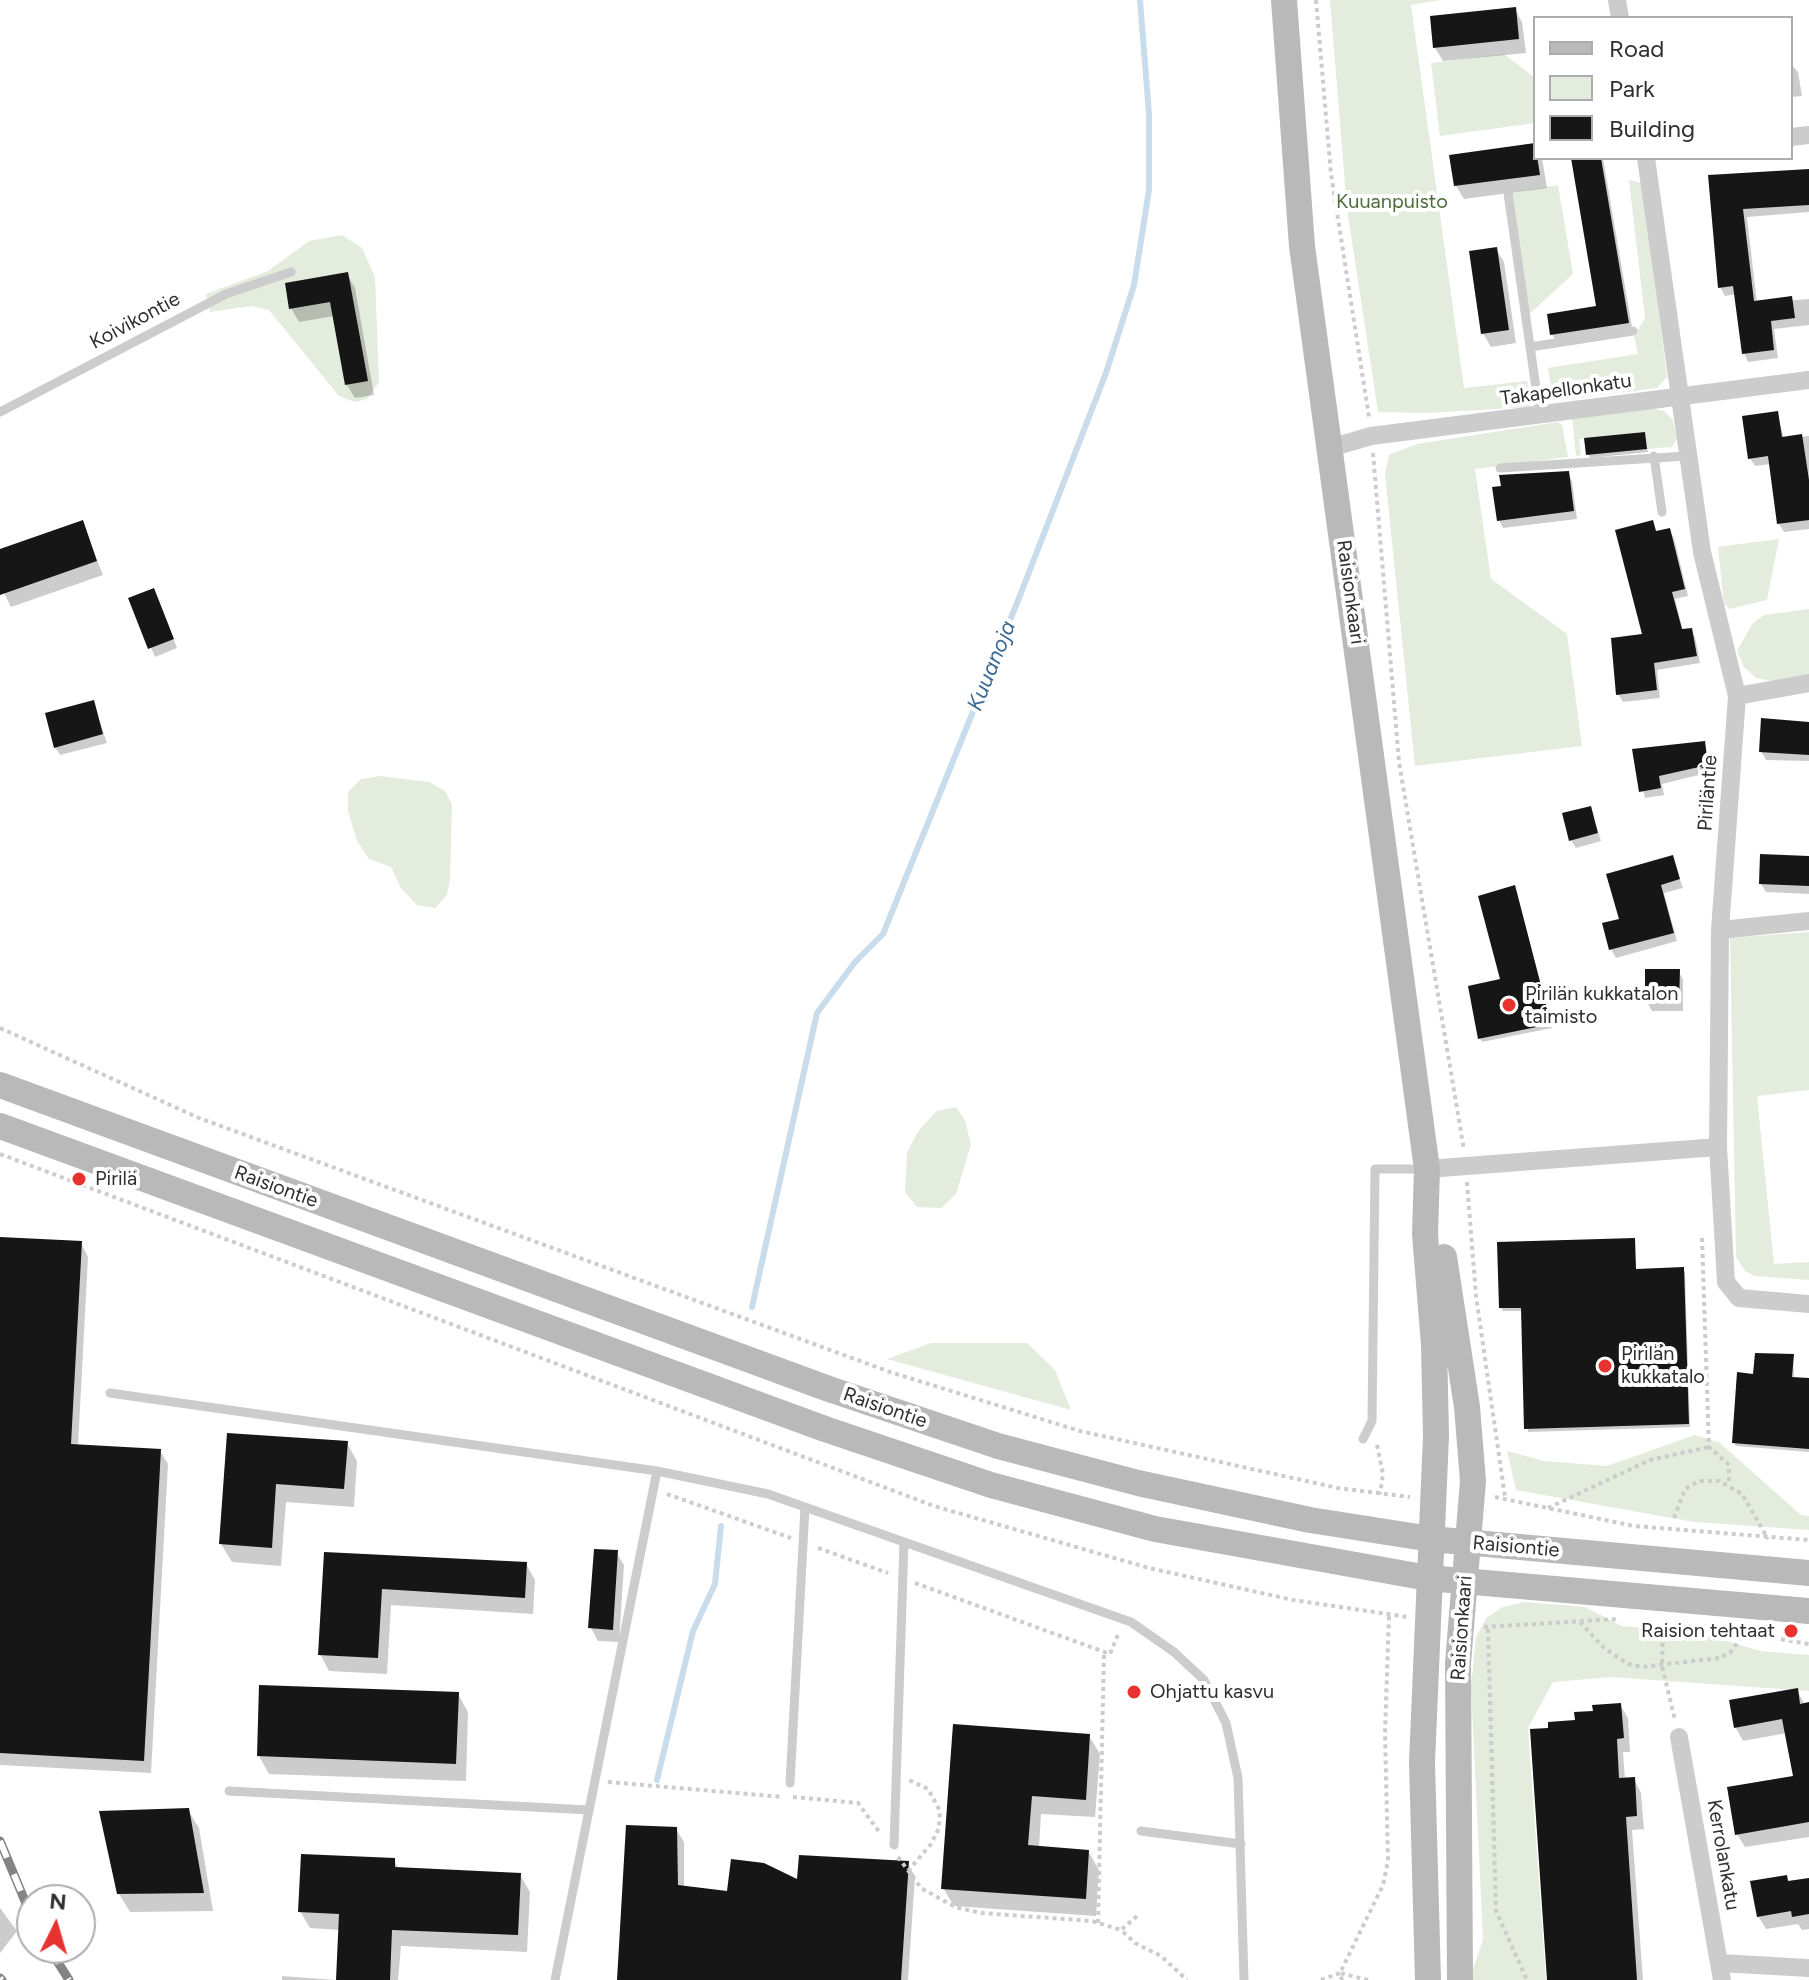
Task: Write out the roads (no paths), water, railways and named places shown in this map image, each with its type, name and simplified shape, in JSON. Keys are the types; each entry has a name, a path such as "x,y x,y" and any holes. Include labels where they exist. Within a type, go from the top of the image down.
{"main road":[{"name":"Raisionkaari","path":"1284,0 1302,246 1427,1176 1441,1235 1467,1407 1472,1497 1457,1712 1460,1980"},
{"name":"Raisiontie","path":"0,1085 829,1389 998,1446 1185,1493 1310,1520 1431,1539 1806,1561"},
{"name":"Raisiontie","path":"0,1126 825,1429 991,1485 1155,1529 1428,1578 1809,1611"},
{"name":"Raisionkaari","path":"1427,1176 1425,1234 1435,1378 1435,1497 1428,1578 1422,1762 1428,1980"}],"street":[{"name":"Piriläntie","path":"1646,160 1677,398 1702,552 1737,696 1720,930 1718,1147 1726,1282 1739,1298 1809,1304"},
{"name":"Takapellonkatu","path":"1330,448 1371,436 1809,380"},
{"path":"1737,696 1809,683"},
{"path":"1720,930 1809,921"},
{"path":"1427,1176 1466,1166 1718,1147"},
{"name":"Kerrolankatu","path":"1679,1737 1721,1971"},
{"path":"1721,1971 1809,1968"}],"lane":[{"path":"1508,193 1540,416"},
{"name":"Koivikontie","path":"0,412 226,294 291,272"},
{"path":"1530,347 1633,331"},
{"path":"1654,456 1662,512"},
{"path":"1500,468 1687,456"},
{"path":"1363,1439 1372,1421 1375,1169 1427,1176"},
{"path":"110,1393 657,1471 768,1494 1131,1622 1174,1652 1204,1680 1226,1723 1238,1778 1244,1980"},
{"path":"555,1980 657,1471"},
{"path":"790,1783 805,1508"},
{"path":"894,1848 904,1542"},
{"path":"229,1791 589,1810"},
{"path":"1141,1831 1241,1844"}],"waterway":[{"name":"Kuuanoja","path":"752,1307 817,1013 855,962 883,934 1021,593 1106,373 1134,285 1149,190 1149,114 1140,0"},
{"path":"657,1780 693,1631 715,1584 721,1526"}],"railway":[{"path":"0,1841 18,1884"},
{"path":"59,1964 69,1980"}],"place":[{"name":"Pirilän kukkatalon taimisto","path":"1509,1005"},
{"name":"Pirilä","path":"79,1179"},
{"name":"Pirilän kukkatalo","path":"1605,1366"},
{"name":"Raision tehtaat","path":"1791,1631"},
{"name":"Ohjattu kasvu","path":"1134,1692"}],"park label":[{"name":"Kuuanpuisto","path":"1392,202"}]}
